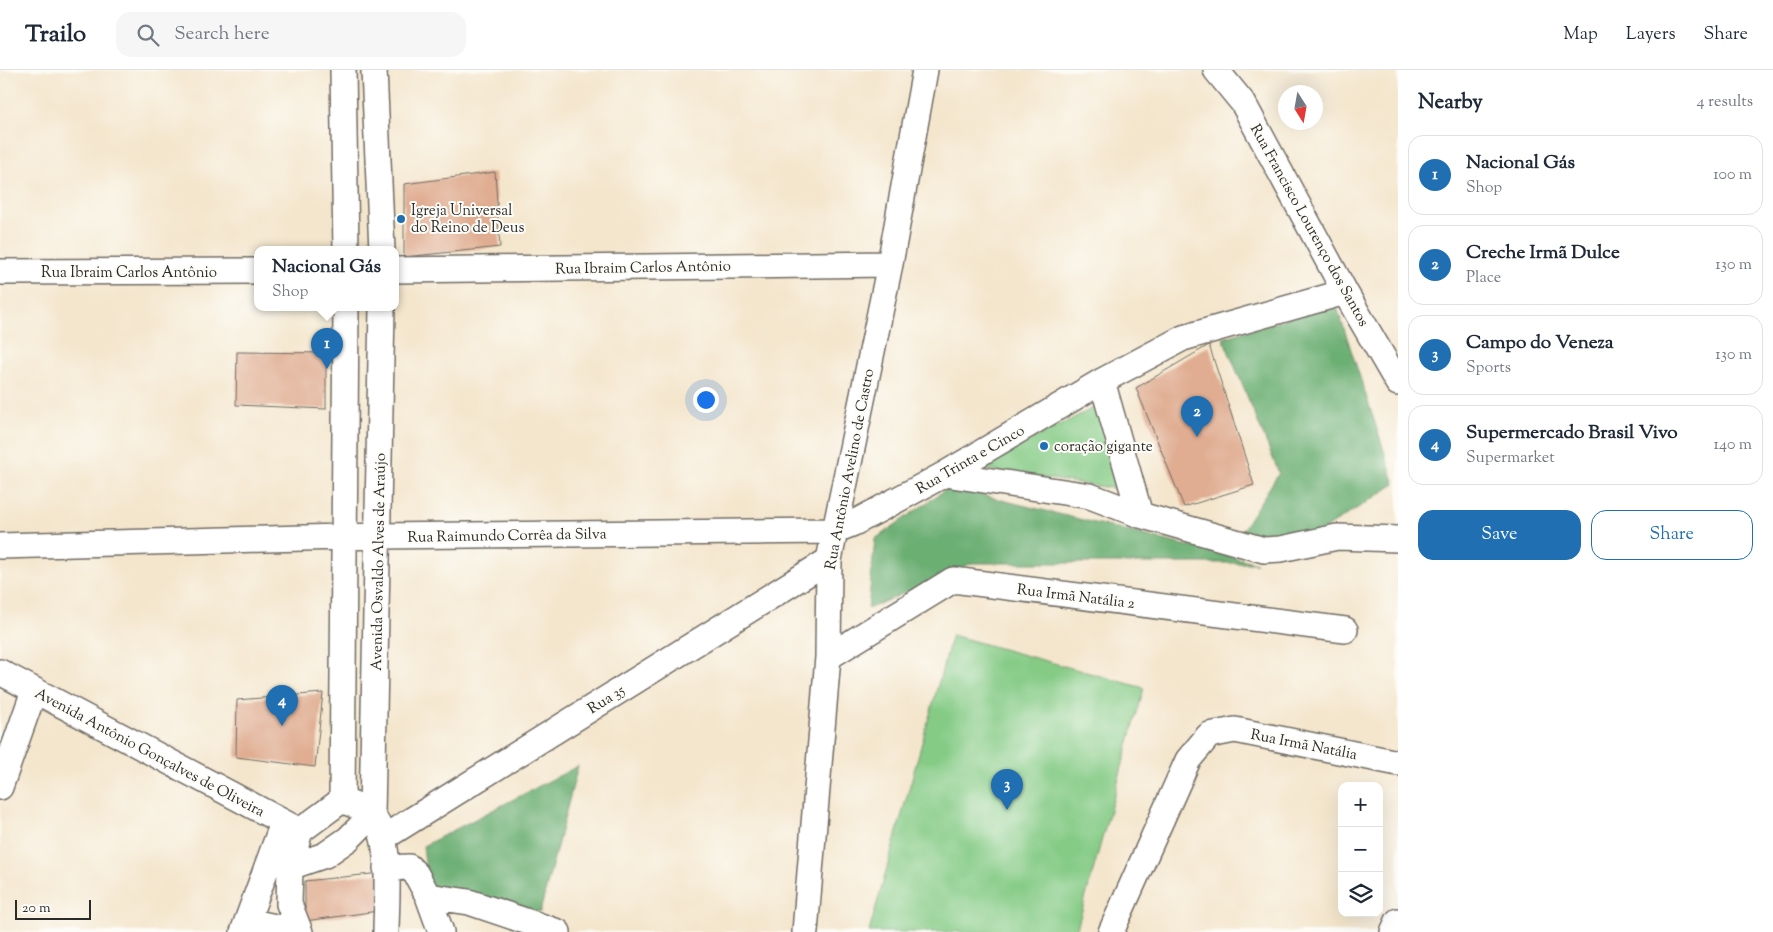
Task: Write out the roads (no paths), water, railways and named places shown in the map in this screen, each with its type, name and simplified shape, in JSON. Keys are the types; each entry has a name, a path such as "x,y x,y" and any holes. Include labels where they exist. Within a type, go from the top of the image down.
{"street":[{"path":"344,70 346,246"},
{"path":"374,70 382,246"},
{"name":"Rua Antônio Avelino de Castro","path":"805,932 828,657 829,560 890,264 925,70"},
{"name":"Rua Francisco Lourenço dos Santos","path":"1216,70 1243,103 1398,383"},
{"name":"Rua Ibraim Carlos Antônio","path":"399,270 890,264"},
{"name":"Rua Ibraim Carlos Antônio","path":"0,272 254,271"},
{"name":"Rua Trinta e Cinco","path":"834,530 854,523 945,474 1102,381 1183,338 1346,292"},
{"path":"342,800 346,311"},
{"name":"Avenida Osvaldo Alves de Araújo","path":"382,311 378,536 378,826 386,868 386,932"},
{"path":"1102,381 1140,515"},
{"path":"945,474 1090,496 1140,515 1264,550 1281,549 1337,537 1398,539"},
{"name":"Rua Raimundo Corrêa da Silva","path":"0,546 378,536 834,530"},
{"name":"Rua 35","path":"290,867 326,855 348,839 378,826 829,560"},
{"name":"Rua Irmã Natália 2","path":"828,657 953,580 1345,630"},
{"name":"Avenida Antônio Gonçalves de Oliveira","path":"0,672 292,827"},
{"path":"0,787 34,691"},
{"name":"Rua Irmã Natália","path":"1111,932 1188,760 1209,734 1234,730 1398,763"},
{"path":"342,800 378,826"},
{"path":"292,827 289,904 299,932 245,926 292,827 342,800"},
{"path":"386,868 408,867 416,874 428,896 441,932"},
{"path":"428,896 469,902 558,932"},
{"path":"1393,932 1398,921"}],"place":[{"name":"Igreja Universal do Reino de Deus","path":"401,219"},
{"name":"Nacional Gás","path":"327,369"},
{"name":"Creche Irmã Dulce","path":"1197,437"},
{"name":"coração gigante","path":"1044,446"},
{"name":"Supermercado Brasil Vivo","path":"282,726"},
{"name":"Campo do Veneza","path":"1007,810"}]}
